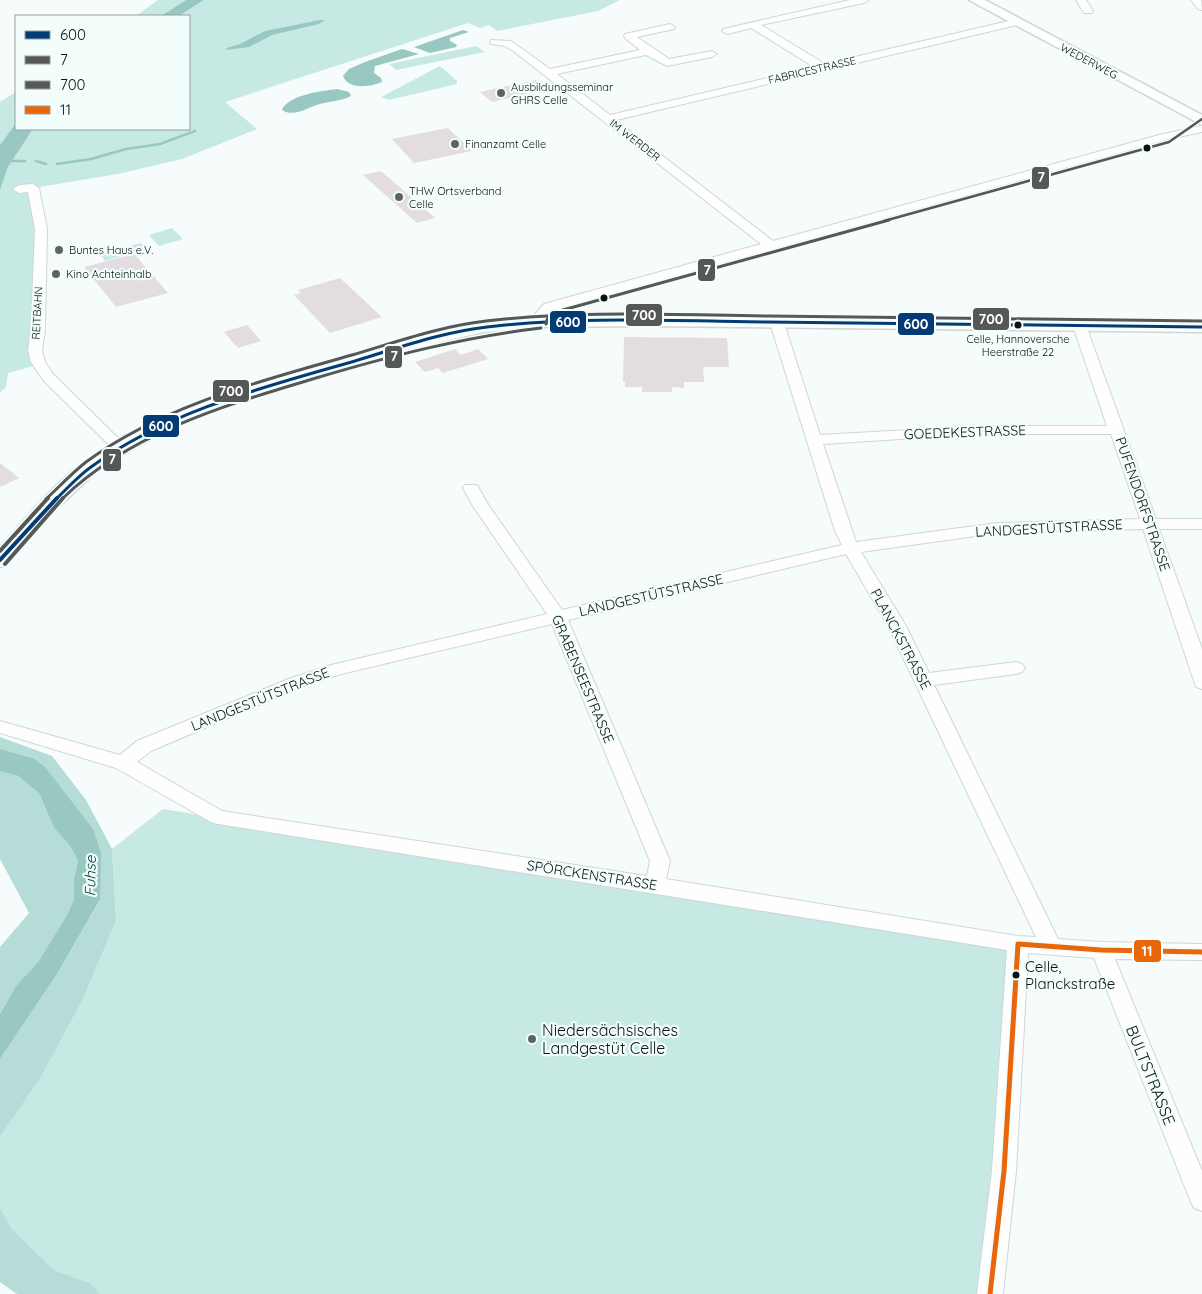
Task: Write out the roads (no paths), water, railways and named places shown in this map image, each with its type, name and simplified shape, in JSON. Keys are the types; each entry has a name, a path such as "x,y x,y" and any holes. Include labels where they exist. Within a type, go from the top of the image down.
{"main road":[{"name":"WEDERWEG","path":"975,0 1199,116"},
{"path":"0,560 26,529 88,468 124,446 177,418 227,399 304,375 437,337 484,327 540,322 1202,327"}],"street":[{"path":"727,31 864,0"},
{"path":"1081,0 1088,11"},
{"path":"1196,0 1202,7"},
{"name":"FABRICESTRASSE","path":"608,119 1017,22"},
{"path":"752,24 822,68"},
{"path":"670,27 629,36 667,64 712,54"},
{"name":"IM WERDER","path":"495,42 507,43 516,48 771,246"},
{"path":"548,73 648,51"},
{"path":"1168,136 1199,116"},
{"path":"540,322 542,314 549,307 1168,136 1202,129"},
{"name":"REITBAHN","path":"19,189 33,188 41,229 38,330 35,350 38,362 48,377 111,439 124,446"},
{"name":"PLANCKSTRASSE","path":"776,323 843,531 897,626 1050,946"},
{"name":"PUFENDORFSTRASSE","path":"1080,326 1196,657 1202,683"},
{"name":"GOEDEKESTRASSE","path":"814,440 979,430 1118,430"},
{"name":"GRABENSEESTRASSE","path":"471,488 481,506 558,617 660,861 656,885"},
{"name":"LANDGESTÜTSTRASSE","path":"122,763 144,746 303,680 337,669 851,548 997,528 1202,524"},
{"path":"923,680 1016,668"},
{"name":"SPÖRCKENSTRASSE","path":"0,727 122,763 218,817 656,885 1018,944 1100,950 1202,952"},
{"path":"990,1294 1004,1171 1018,944"},
{"name":"BULTSTRASSE","path":"1100,950 1202,1200"}],"water":[{"path":"186,0 204,0 181,15 163,15"},
{"path":"325,20 319,24 272,35 249,47 226,50 265,31"},
{"path":"463,30 469,32 450,38 450,41 457,45 456,47 430,53 414,47"},
{"path":"402,49 419,54 375,66 374,73 381,78 382,82 360,86 350,84 343,76 349,69"},
{"path":"337,89 349,92 351,96 301,111 291,113 282,110 285,105 298,97"},
{"path":"15,124 15,130 32,130 8,167 0,190 0,145"},
{"name":"Fuhse","path":"0,749 33,758 45,767 93,829 101,853 100,900 57,974 0,1059 0,1014 16,986 38,962 67,915 74,899 74,879 78,860 70,846 54,828 39,793 18,776 0,771"}],"waterway":[{"path":"57,164 91,159 126,149 160,144 195,131"},
{"path":"0,161 25,161"},
{"path":"36,161 46,164"}],"place":[{"name":"Ausbildungsseminar GHRS Celle","path":"501,93"},
{"name":"Finanzamt Celle","path":"455,144"},
{"name":"THW Ortsverband Celle","path":"399,197"},
{"name":"Buntes Haus e.V.","path":"59,250"},
{"name":"Kino Achteinhalb","path":"56,274"},
{"name":"Celle, Hannoversche Heerstraße 22","path":"1018,325"},
{"name":"Celle, Planckstraße","path":"1016,975"},
{"name":"Niedersächsisches Landgestüt Celle","path":"532,1039"}]}
